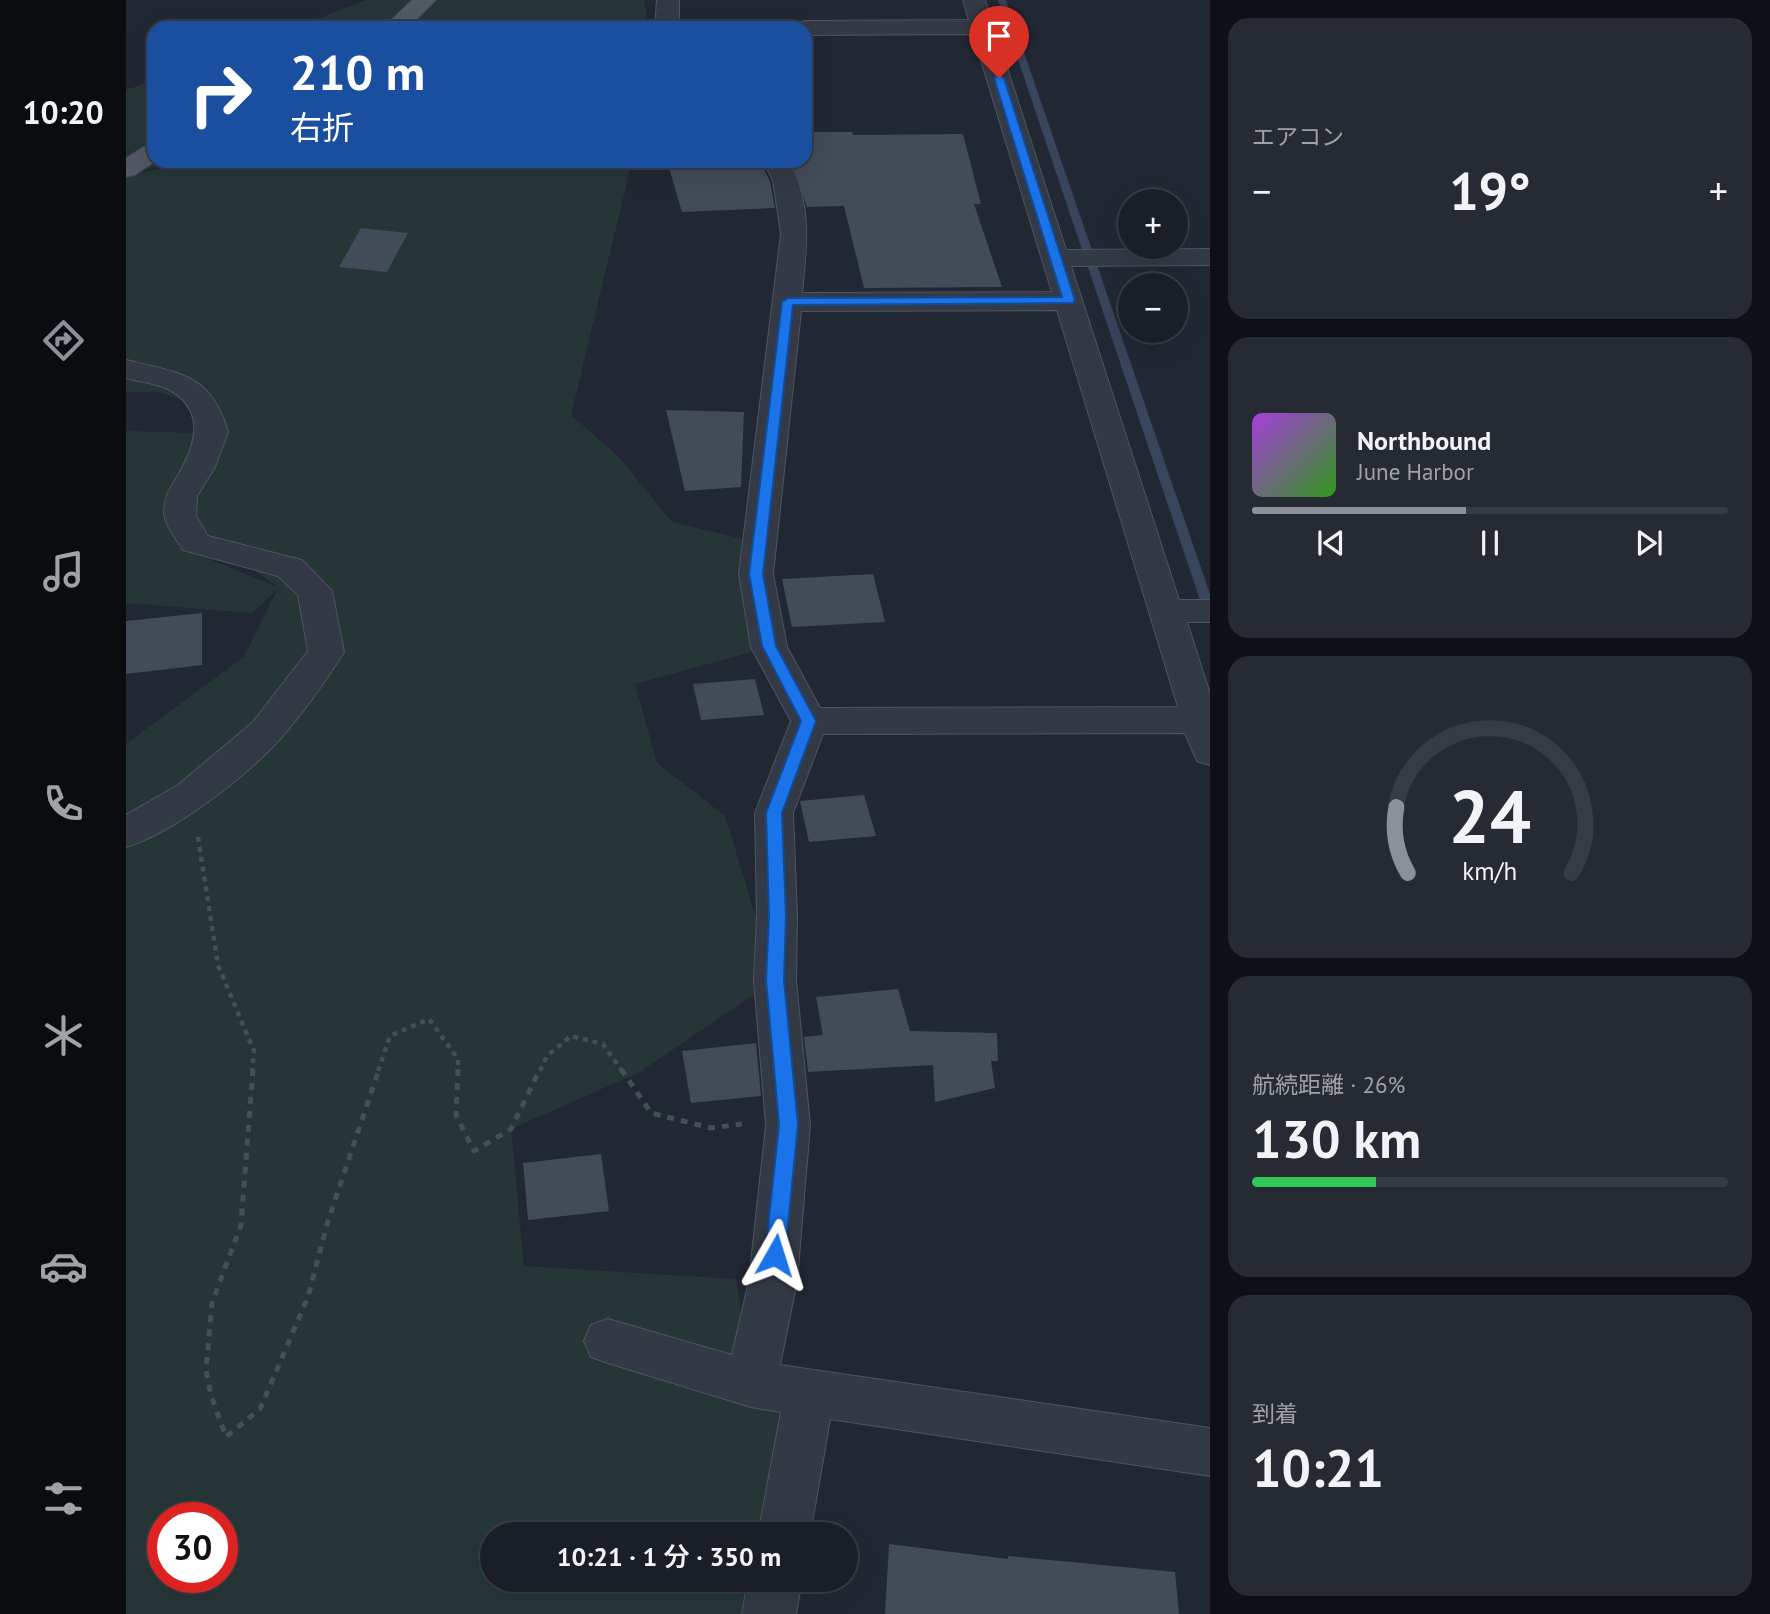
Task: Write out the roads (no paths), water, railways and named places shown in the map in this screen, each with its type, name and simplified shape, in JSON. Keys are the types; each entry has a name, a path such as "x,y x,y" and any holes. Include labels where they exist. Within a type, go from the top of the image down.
{"main road":[{"path":"402,21 425,0"},
{"path":"126,169 147,156"}],"street":[{"path":"667,21 668,0"},
{"path":"809,721 1205,736 979,13 812,27"},
{"path":"751,1384 773,1281 788,1125 775,980 777,916 774,813 809,721 769,646 756,574 795,234 786,180 779,168"},
{"path":"1056,258 1210,257"},
{"path":"788,302 1069,300"},
{"path":"126,369 179,383 205,407 212,432 200,467 181,496 180,516 195,543 290,568 315,591 326,652 265,731 191,795 126,832"},
{"path":"1166,611 1210,611"},
{"path":"608,1341 751,1384 1210,1452"},
{"path":"786,1522 809,1392"},
{"path":"769,1614 773,1592"}],"waterway":[{"path":"1002,0 1210,612"}]}
